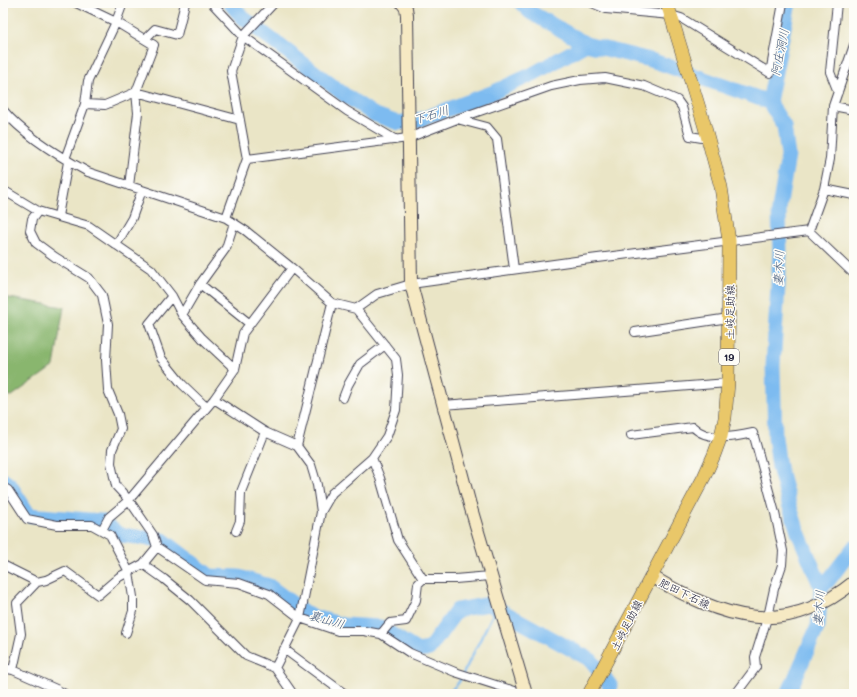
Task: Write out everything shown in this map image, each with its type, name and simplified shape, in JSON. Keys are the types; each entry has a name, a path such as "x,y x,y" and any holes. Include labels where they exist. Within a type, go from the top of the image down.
{"main road":[{"name":"土岐足助線","path":"592,689 704,477 721,436 725,418 728,383 729,318 734,241 704,124 670,13"}],"street":[{"path":"76,3 116,22 154,45 136,92 138,113 129,186"},
{"path":"58,216 67,160 85,104 88,81 116,22 123,3"},
{"path":"145,40 155,29 177,35 185,3"},
{"path":"212,3 243,36 347,111 396,140"},
{"path":"226,218 247,159 231,71 243,36 274,3"},
{"path":"402,3 406,8 408,15 408,138 411,284 490,576 525,694"},
{"path":"592,3 606,9 670,13 681,18 770,73 783,3"},
{"path":"837,3 830,72 838,92"},
{"path":"809,231 824,189 830,159 833,106 854,45"},
{"path":"247,159 408,138 551,86 580,80 605,78 644,86 677,100 682,107 690,136 708,139"},
{"path":"85,104 105,105 136,92 240,120"},
{"path":"833,106 854,110"},
{"path":"5,117 67,160 88,172 226,218 246,230 332,303 356,309 396,359 398,375 396,410 387,436 372,458 332,493 321,512 300,618 275,668"},
{"path":"457,119 486,127 497,139 514,270"},
{"path":"824,189 854,195"},
{"path":"3,190 38,211 89,226 152,269 172,296 182,315 202,338 235,369"},
{"path":"116,245 132,218 142,190"},
{"path":"38,211 32,219 30,230 36,243 55,257 89,278 102,295 108,324 106,360 108,390 118,414 121,428 112,450 110,463 116,486 129,500 153,535 158,546 205,580 239,583 268,594 300,618 338,631 364,631 381,634 410,653 456,672 525,694"},
{"path":"182,315 200,284 226,248 234,223"},
{"path":"356,309 377,294 411,284 809,231"},
{"path":"809,231 854,274"},
{"path":"102,530 109,517 129,500 206,407 214,400 235,369 243,333 292,268"},
{"path":"200,284 250,324"},
{"path":"172,296 149,324 161,358 182,384 206,407"},
{"path":"297,446 332,303"},
{"path":"635,332 729,318"},
{"path":"343,398 348,385 360,364 385,346"},
{"path":"443,405 728,383"},
{"path":"214,400 265,432 297,446 311,465 317,485 321,512"},
{"path":"631,435 694,426 699,432 721,436 734,437 754,433 775,513 783,552 782,565 774,589 768,617 755,657 756,667 738,691 733,694"},
{"path":"236,531 240,521 240,492 265,432"},
{"path":"372,458 380,478 398,540 423,579"},
{"path":"3,487 8,490 27,520 57,525 92,525 110,535 129,572 133,597 132,611 126,632"},
{"path":"13,670 21,634 17,603 37,582 46,580 65,571 98,595 119,578 143,564 158,546"},
{"path":"143,564 190,600 246,656 275,668 293,694"},
{"path":"3,565 37,582"},
{"path":"381,634 390,623 406,620 416,600 418,584 423,579 455,579 490,576"},
{"name":"肥田下石線","path":"651,576 681,594 719,610 740,615 768,617 787,616 805,611 833,598 854,582"},
{"path":"284,649 345,694"},
{"path":"3,668 13,670 56,692 65,694"}],"green space":[{"path":"3,297 64,307 54,366 12,396 3,395"}],"waterway":[{"name":"下石川","path":"230,3 242,17 346,96 373,114 398,123 422,119 494,92 533,74 586,44"},
{"name":"妻木川","path":"521,3 530,12 586,44 654,61 769,102 784,126 788,156 779,209 780,254 773,366 775,437 779,467 789,504 798,532 821,587 818,626 788,694"},
{"name":"阿庄洞川","path":"769,102 789,3"},
{"name":"裏山川","path":"3,480 10,485 29,515 101,521 120,535 163,540 210,576 239,577 269,586 308,615 343,625 380,627 418,651 429,649 457,610 489,604 591,660 610,685 609,694"},
{"path":"821,587 828,581 854,547"},
{"path":"448,694 459,682 496,608"}]}
